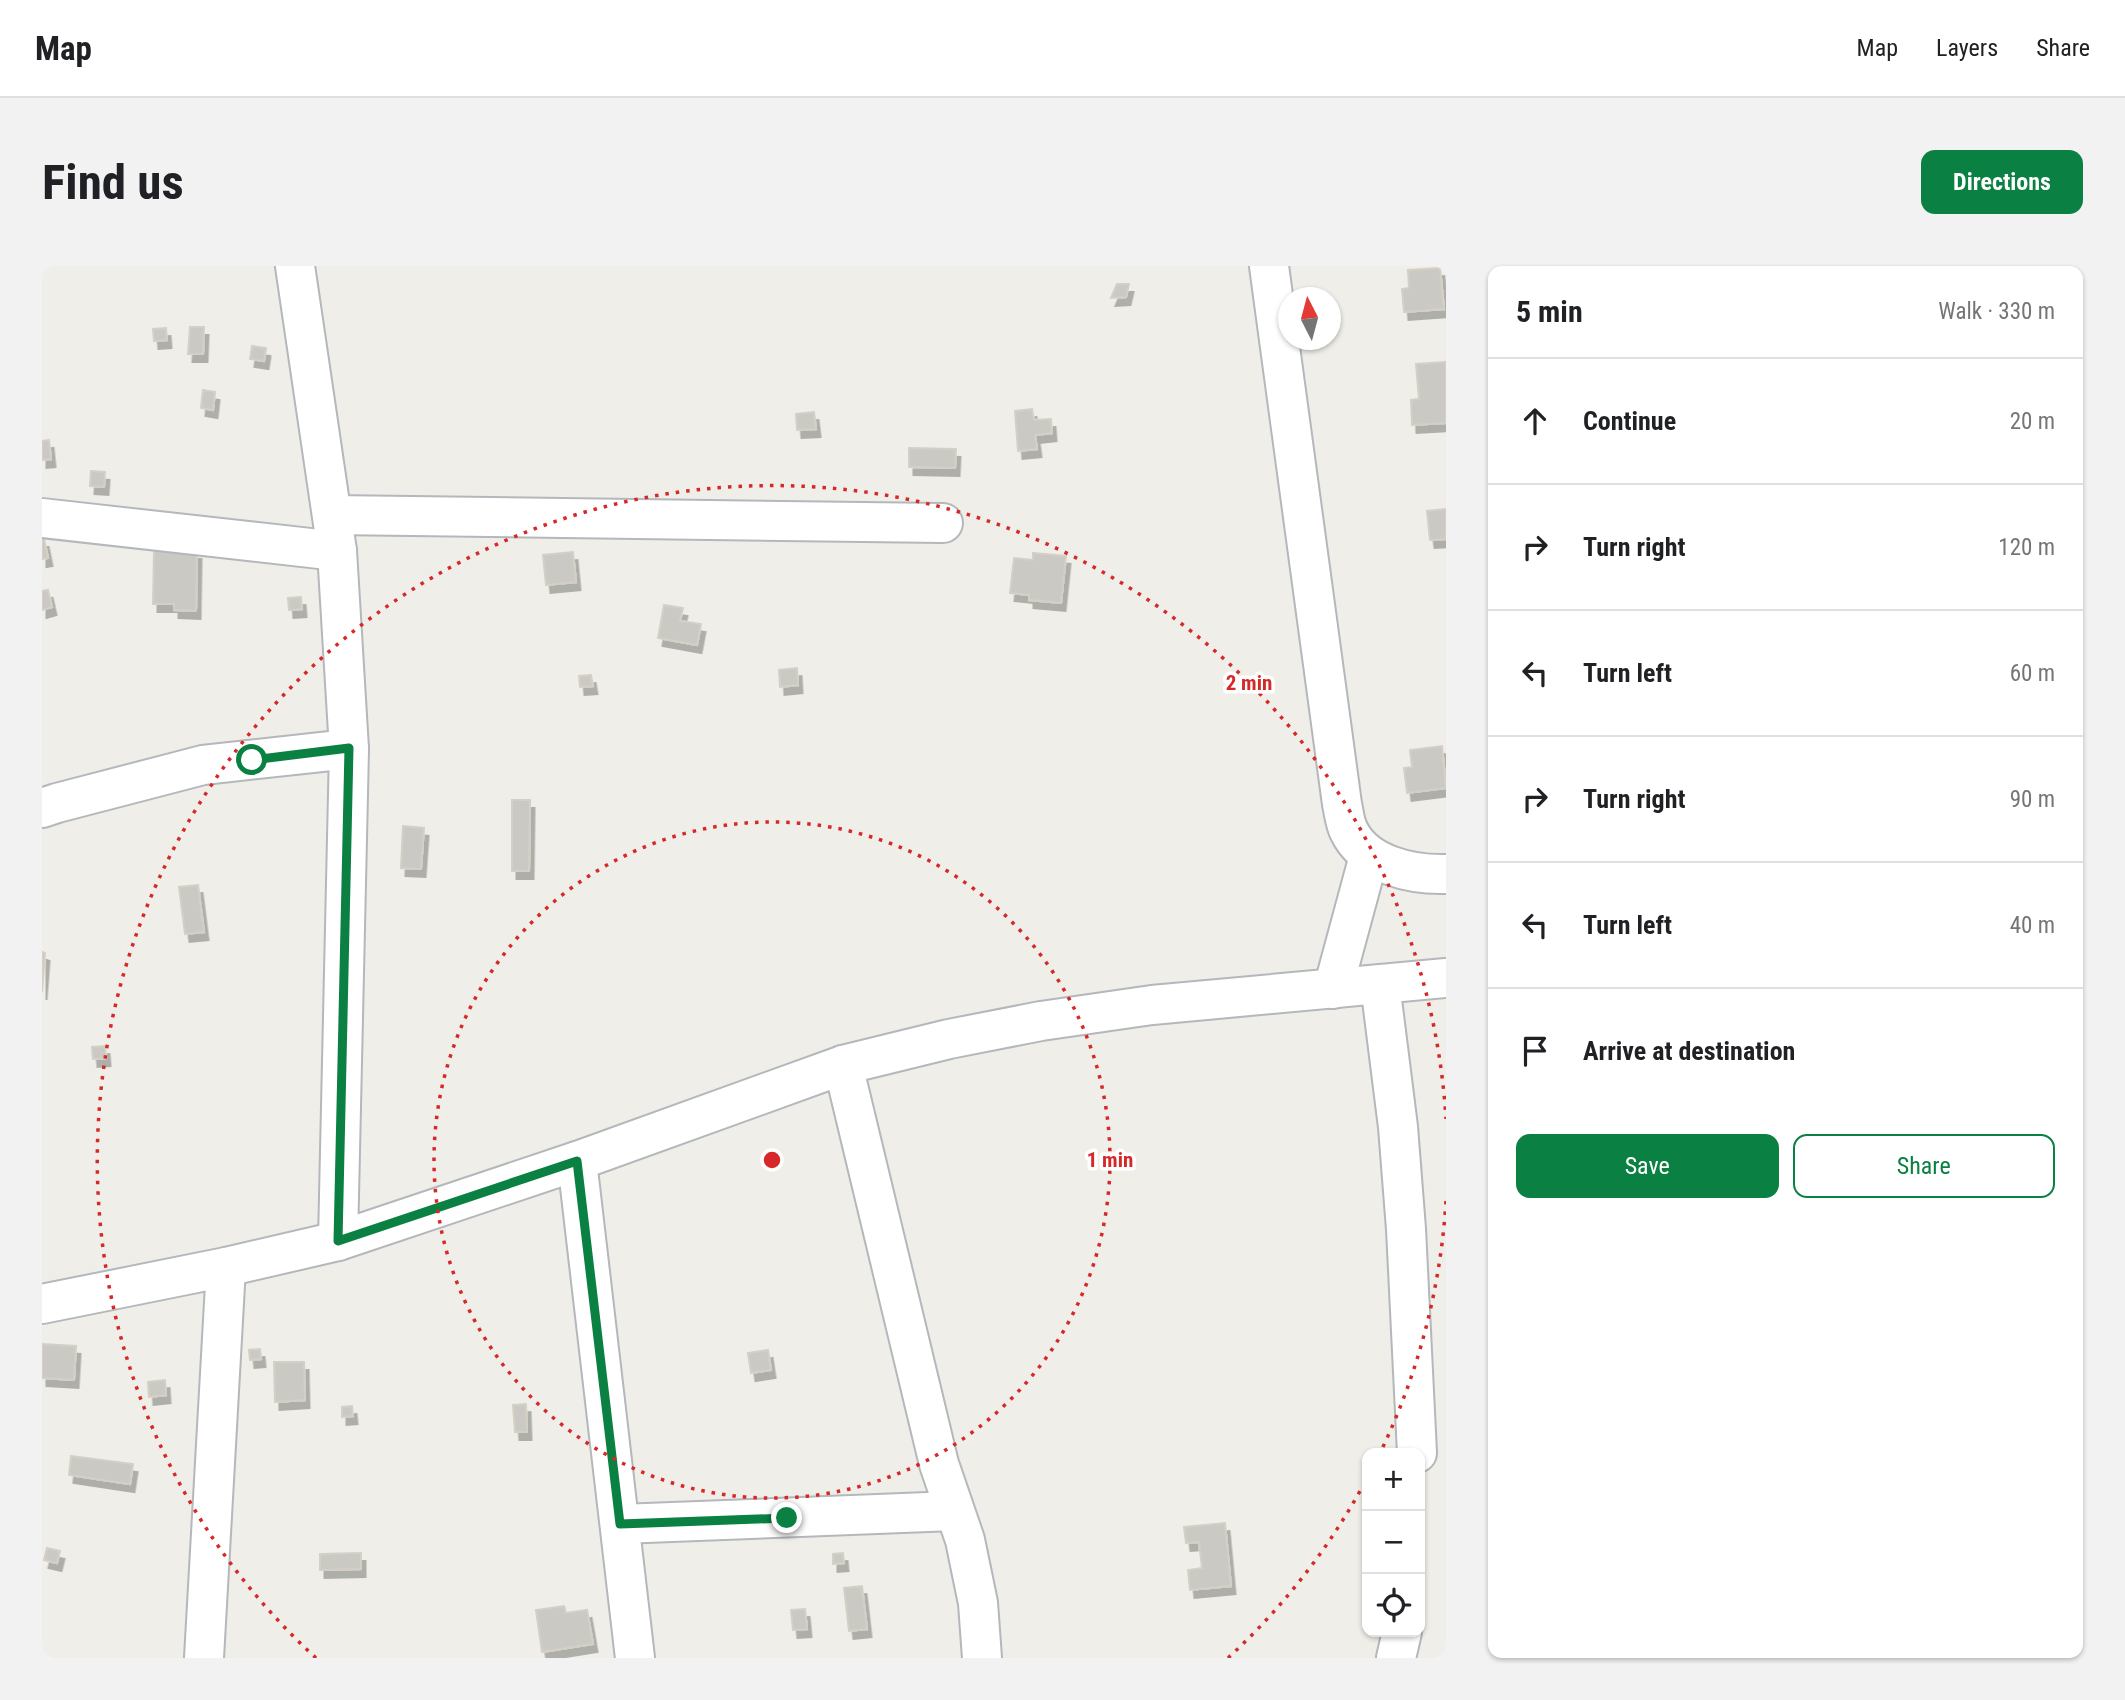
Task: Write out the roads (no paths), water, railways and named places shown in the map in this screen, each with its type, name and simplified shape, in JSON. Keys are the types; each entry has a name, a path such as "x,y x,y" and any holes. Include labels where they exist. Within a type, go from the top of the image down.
{"street":[{"path":"295,266 334,533 349,748 338,1241"},
{"path":"1269,266 1342,804 1349,832 1369,856 1402,869 1446,874"},
{"path":"42,518 334,533 943,523"},
{"path":"42,808 203,765 349,748"},
{"path":"1333,989 1369,856"},
{"path":"42,1304 226,1267 338,1241 577,1161 843,1065 949,1038 1152,1005 1446,978"},
{"path":"1380,984 1398,1127 1417,1448"},
{"path":"843,1065 939,1464 965,1540 978,1603 982,1658"},
{"path":"577,1161 635,1658"},
{"path":"204,1658 226,1267"},
{"path":"620,1524 954,1511"},
{"path":"1396,1658 1401,1637"}]}
